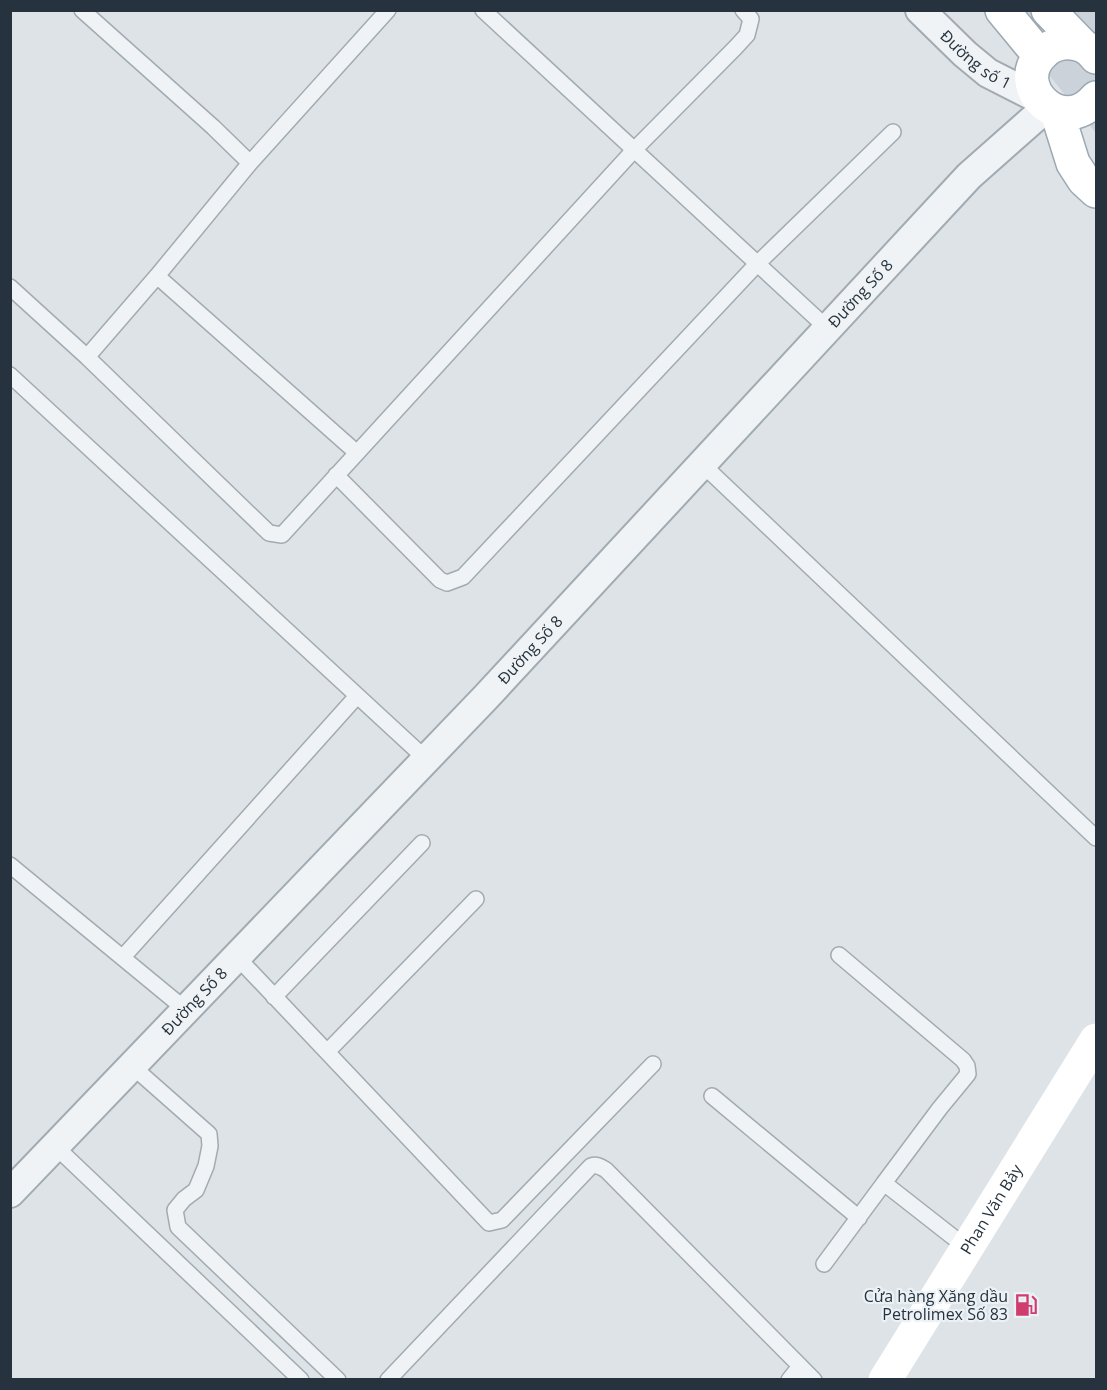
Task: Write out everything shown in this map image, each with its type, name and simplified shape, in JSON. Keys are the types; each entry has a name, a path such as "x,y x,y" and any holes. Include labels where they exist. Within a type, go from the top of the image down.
{"main road":[{"path":"1002,10 1040,56"},
{"path":"1048,10 1089,51"},
{"path":"1089,51 1071,42 1048,48 1034,66 1032,77 1034,88 1048,106 1073,164 1084,180 1096,191"},
{"path":"1048,106 1069,113 1080,111 1096,98"},
{"name":"Phan Văn Bảy","path":"885,1380 1096,1040"}],"street":[{"name":"Đường số 1","path":"920,10 964,54 988,73 1048,106"},
{"name":"Đường Số 8","path":"11,1192 486,697 969,176 1048,106"}],"lane":[{"path":"82,10 250,163"},
{"path":"87,357 250,163 388,10"},
{"path":"483,10 828,328"},
{"path":"10,287 87,357 269,533 282,535 634,150 747,35 751,19 743,10"},
{"path":"336,475 440,580 447,583 463,577 757,264 892,132"},
{"path":"157,276 357,453"},
{"path":"10,375 426,759"},
{"path":"702,464 1096,838"},
{"path":"123,957 357,696"},
{"path":"274,996 422,843"},
{"path":"10,865 186,1010"},
{"path":"327,1052 476,899"},
{"path":"824,1264 968,1074 963,1060 839,955"},
{"path":"237,957 489,1223 502,1220 653,1064"},
{"path":"132,1066 209,1134 210,1146 206,1166 196,1190 175,1210 178,1227 338,1380"},
{"path":"712,1096 859,1218"},
{"path":"55,1146 302,1380"},
{"path":"388,1380 594,1164 606,1170 814,1380"},
{"path":"884,1184 967,1248"},
{"path":"789,1380 800,1366"}],"shaded area":[{"path":"997,11 1096,11 1096,133"}],"place":[{"name":"Cửa hàng Xăng dầu Petrolimex Số 83","path":"1026,1305"}]}
